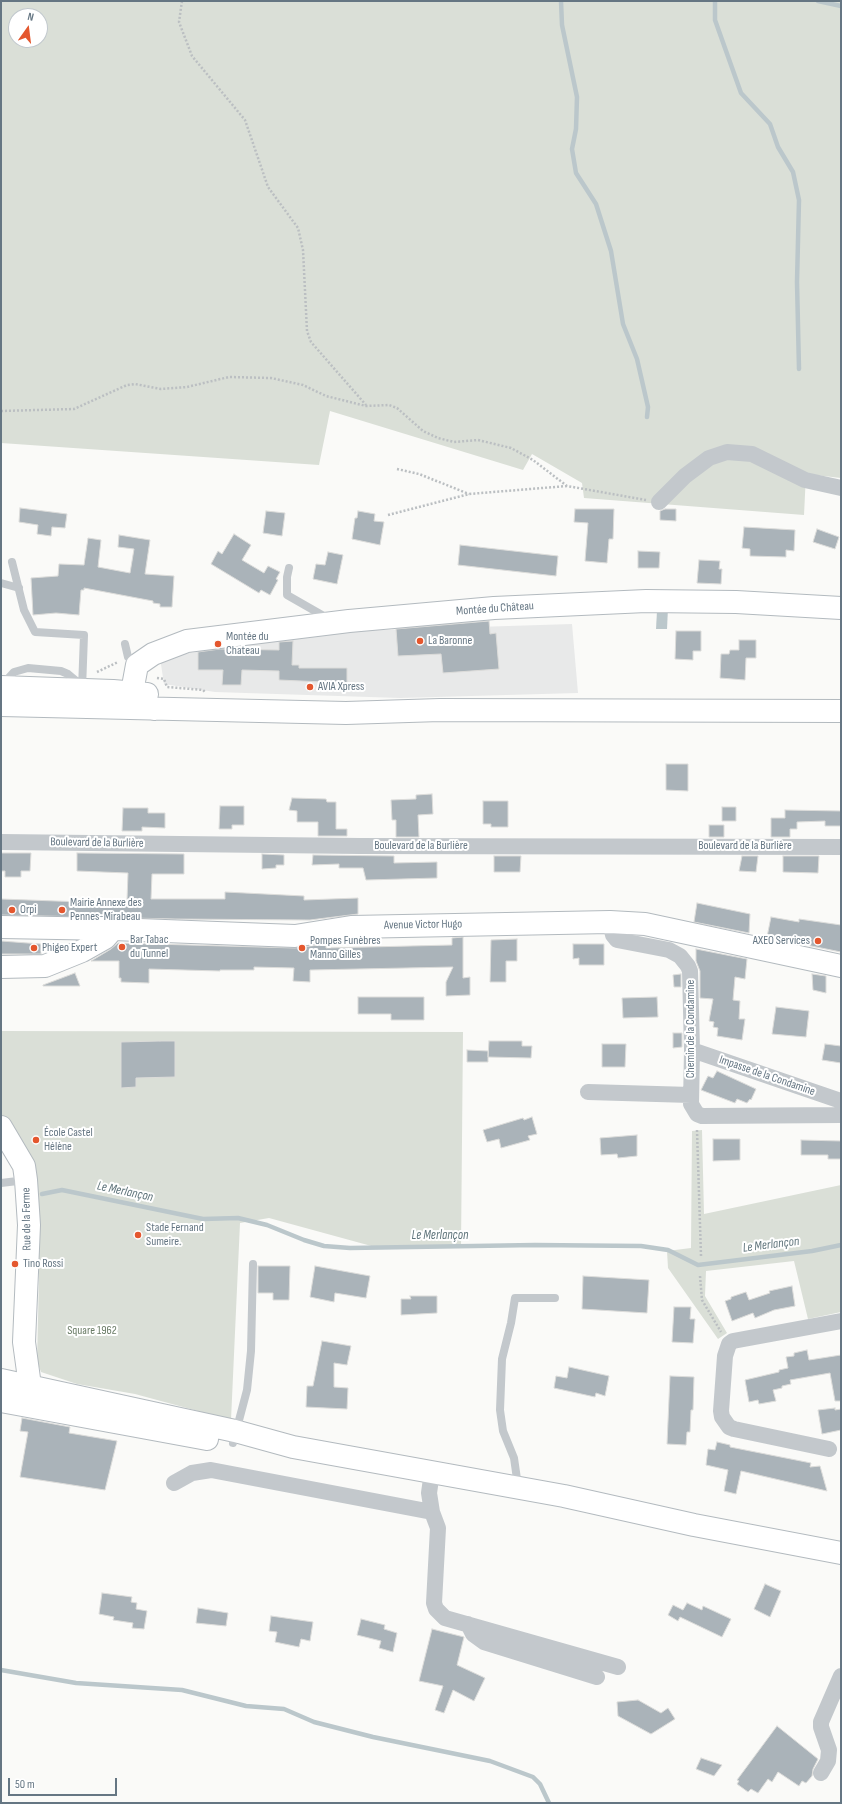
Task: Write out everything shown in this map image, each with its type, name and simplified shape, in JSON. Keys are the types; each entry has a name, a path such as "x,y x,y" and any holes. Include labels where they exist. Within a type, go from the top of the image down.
{"main road":[{"name":"Montée du Château","path":"82,694 108,707 144,679 187,641 335,622 494,608 646,601 736,602 841,608"},
{"path":"144,679 208,697 440,710"},
{"path":"1,705 82,694 144,679 346,713 440,710 841,711"},
{"path":"1,687 82,694"},
{"name":"Avenue Victor Hugo","path":"1,927 113,929 295,936 351,926 610,922 645,924 841,966"},
{"path":"1,967 45,966 82,951 105,938 113,929"},
{"name":"Rue de la Ferme","path":"1,1126 24,1166 29,1225 24,1342 13,1382"},
{"path":"234,1437 13,1382 8,1402 234,1437 432,1472 564,1496 694,1525 841,1553"}],"street":[{"path":"659,502 691,471 709,458 727,452 752,454 805,480 841,488"},
{"name":"Boulevard de la Burlière","path":"1,842 360,846 841,847"},
{"name":"Chemin de la Condamine","path":"610,922 613,935 617,940 669,950 680,956 688,966 690,971 692,1050 691,1104 697,1114"},
{"name":"Impasse de la Condamine","path":"692,1050 841,1101"},
{"name":"Chemin de la Condamine","path":"588,1092 691,1095"},
{"path":"697,1114 702,1116 841,1115"},
{"path":"829,1449 734,1429 729,1426 722,1417 725,1356 729,1344 739,1339 841,1321"},
{"path":"174,1483 192,1473 211,1470 432,1512"},
{"path":"432,1472 429,1493 432,1512 438,1528 434,1603 436,1609 445,1618 618,1667"},
{"path":"468,1624 473,1634 484,1642 597,1677"},
{"path":"821,1773 828,1761 829,1750 821,1727 821,1722 841,1676"}],"lane":[{"path":"12,562 24,610 35,632 84,635 82,694"},
{"path":"289,568 287,577 287,595 335,622"},
{"path":"1,583 19,588"},
{"path":"125,644 144,679"},
{"path":"1,1183 26,1180"},
{"path":"234,1437 247,1390 251,1351 253,1264"},
{"path":"519,1488 514,1458 503,1431 500,1410 502,1359 511,1323 515,1298 555,1298"}],"path":[{"path":"182,1 179,22 192,56 245,120 268,187 298,228 303,250 307,331 311,342 366,406"},
{"path":"1,410 74,409 127,384 162,389 188,386 229,377 271,378 303,385 326,396 366,406 389,405 397,408 423,431 438,438 454,442 478,440 512,448 533,460 567,486"},
{"path":"397,469 419,474 469,494"},
{"path":"388,515 469,494 567,486 659,502"},
{"path":"95,673 144,679 164,679 167,687 203,690 208,697"},
{"path":"697,1114 701,1256"},
{"path":"700,1276 702,1300 729,1344"}],"shaded area":[{"path":"668,608 667,629 656,629 657,611"},
{"path":"572,624 578,693 400,698 215,692 164,684 160,658 317,632"}],"green space":[{"path":"1,1 841,1 841,478 806,474 804,515 584,498 582,483 532,454 523,470 330,411 319,465 1,443"},
{"name":"Stade Fernand Sumeire.","path":"1,1031 463,1032 461,1247 375,1247 269,1218 240,1223 231,1420 135,1394 77,1384 41,1372 37,1361 39,1277 35,1179 20,1144 1,1114"},
{"path":"702,1130 704,1214 841,1185 841,1312 808,1319 794,1261 706,1271 705,1296 727,1333 718,1339 668,1268 667,1251 691,1248 692,1131"}],"building":[{"path":"20,508 67,514 65,528 52,527 51,536 37,534 38,525 19,522"},
{"path":"575,509 614,509 613,539 609,539 607,563 585,561 588,523 574,522"},
{"path":"665,509 676,509 676,521 660,520 660,511"},
{"path":"266,511 285,513 282,536 263,533"},
{"path":"358,511 375,514 374,521 384,522 380,545 352,539 355,518 357,518"},
{"path":"744,527 795,530 794,551 786,550 786,557 750,556 750,549 742,548"},
{"path":"817,529 839,537 835,549 813,542"},
{"path":"234,534 251,545 242,560 264,573 268,566 280,572 276,579 278,580 270,595 261,590 259,593 211,564 218,551 222,554"},
{"path":"119,535 150,540 145,574 174,576 172,607 160,607 160,604 153,603 153,601 84,588 84,590 81,590 79,615 56,613 33,615 31,578 58,576 59,564 84,565 88,538 101,540 98,567 130,573 134,549 118,547"},
{"path":"460,545 558,556 556,576 458,565"},
{"path":"638,551 660,552 659,568 638,568"},
{"path":"328,552 343,555 337,584 313,579 316,564 325,565"},
{"path":"699,560 720,561 719,569 722,569 721,584 697,583"},
{"path":"489,621 490,634 496,633 499,669 443,673 441,654 398,656 396,629"},
{"path":"676,631 701,631 701,651 693,651 693,660 675,659"},
{"path":"739,640 756,640 756,658 746,658 745,680 720,678 721,654 729,654 730,650 739,650"},
{"path":"293,641 292,665 299,665 299,668 347,668 347,683 279,680 279,671 242,670 241,685 222,685 223,670 198,670 198,652 220,649 279,650 279,642"},
{"path":"666,764 688,764 688,791 666,790"},
{"path":"432,794 433,814 418,815 419,837 396,837 396,820 392,820 391,800 416,799 416,795"},
{"path":"292,798 326,799 327,802 336,802 336,829 347,829 347,836 318,836 318,822 297,822 297,811 289,810"},
{"path":"483,801 508,801 508,827 491,827 491,824 483,824"},
{"path":"220,806 244,806 244,825 232,825 232,829 219,829"},
{"path":"722,807 736,807 736,821 722,821"},
{"path":"123,808 148,808 148,813 165,813 165,828 142,827 142,831 122,831"},
{"path":"785,810 841,811 841,826 825,826 825,821 797,822 797,829 790,829 790,837 771,837 771,818 785,818"},
{"path":"709,825 724,825 724,837 709,837"},
{"path":"1,853 31,853 30,871 21,871 21,877 5,877 5,871 1,871"},
{"path":"77,853 184,854 184,874 152,874 151,899 225,899 225,892 304,896 304,900 358,898 358,914 310,920 1,915 1,899 111,903 111,901 127,900 128,873 77,871"},
{"path":"262,854 284,855 284,865 276,865 276,868 262,869"},
{"path":"313,855 394,856 394,863 437,862 437,878 366,880 363,868 339,868 339,864 312,865"},
{"path":"494,856 521,856 520,872 494,872"},
{"path":"742,856 758,856 756,872 739,871"},
{"path":"783,856 819,856 818,873 783,872"},
{"path":"697,903 750,914 749,933 694,922"},
{"path":"771,917 799,922 799,919 841,925 841,952 767,937"},
{"path":"463,937 463,978 470,977 470,995 446,996 446,982 453,967 310,970 310,982 293,981 294,968 254,967 254,970 220,971 149,969 149,983 121,982 121,978 119,978 119,961 91,961 118,943 295,948 326,944 326,948 452,945 452,938"},
{"path":"517,939 517,961 506,961 506,982 490,982 491,940"},
{"path":"1,941 41,944 41,954 1,954"},
{"path":"573,944 604,944 604,965 579,965 579,958 573,959"},
{"path":"696,949 747,959 745,979 735,977 733,1000 740,1001 739,1019 745,1019 742,1040 717,1036 718,1028 713,1027 714,1022 709,1021 713,999 700,998 700,971 696,961"},
{"path":"75,973 80,986 43,986 43,985"},
{"path":"681,974 681,987 674,987 673,975"},
{"path":"812,974 826,976 826,993 813,990"},
{"path":"358,997 424,997 424,1020 391,1020 391,1014 358,1014"},
{"path":"657,997 658,1017 623,1018 622,998"},
{"path":"776,1007 809,1011 806,1037 772,1034"},
{"path":"673,1033 682,1033 682,1047 673,1048"},
{"path":"175,1041 175,1077 136,1078 136,1087 121,1088 121,1042"},
{"path":"489,1041 522,1041 522,1046 532,1046 531,1058 488,1057"},
{"path":"602,1044 626,1044 625,1067 602,1067"},
{"path":"825,1044 841,1046 841,1063 822,1060"},
{"path":"467,1050 488,1051 488,1062 467,1062"},
{"path":"717,1071 756,1089 751,1100 750,1099 747,1103 737,1099 735,1103 701,1090 708,1076 713,1078"},
{"path":"532,1117 537,1134 528,1136 530,1140 501,1148 499,1139 487,1142 483,1130 523,1118 524,1120"},
{"path":"637,1135 637,1156 618,1158 617,1154 601,1155 600,1138"},
{"path":"713,1139 740,1139 740,1160 713,1161"},
{"path":"801,1140 841,1141 841,1159 828,1159 828,1155 801,1155"},
{"path":"258,1266 290,1266 289,1300 273,1300 273,1293 258,1293"},
{"path":"315,1266 370,1276 366,1298 335,1293 334,1302 310,1297"},
{"path":"583,1276 649,1280 647,1313 582,1309"},
{"path":"792,1286 795,1306 774,1310 755,1318 753,1313 732,1321 725,1301 731,1299 731,1297 746,1292 749,1300 770,1293 769,1291"},
{"path":"410,1296 437,1296 437,1313 401,1315 401,1299 411,1299"},
{"path":"674,1307 691,1307 690,1319 695,1319 693,1343 672,1342"},
{"path":"322,1341 351,1346 347,1365 334,1363 334,1387 348,1388 347,1409 306,1407 307,1386 313,1386"},
{"path":"807,1350 809,1360 841,1355 841,1401 835,1401 830,1373 790,1380 791,1384 773,1390 776,1401 759,1404 758,1400 749,1402 745,1380 779,1372 779,1370 788,1368 786,1357 794,1356 794,1353"},
{"path":"569,1367 609,1376 605,1396 596,1393 595,1397 554,1388 556,1376 567,1378"},
{"path":"670,1376 694,1377 693,1410 691,1410 690,1432 687,1432 686,1445 667,1444"},
{"path":"835,1408 835,1410 841,1409 841,1430 822,1434 818,1410"},
{"path":"22,1418 70,1427 69,1433 117,1441 105,1490 20,1477 28,1432 20,1431"},
{"path":"717,1442 730,1445 730,1447 811,1463 810,1467 820,1466 827,1491 741,1471 736,1494 724,1491 728,1470 706,1465 708,1449 715,1450"},
{"path":"765,1584 781,1591 770,1617 754,1609"},
{"path":"102,1593 132,1597 131,1602 137,1603 136,1609 147,1611 144,1629 132,1628 133,1623 113,1620 114,1617 99,1614"},
{"path":"687,1603 702,1610 703,1606 731,1619 722,1637 680,1617 678,1621 668,1615 673,1605 683,1610"},
{"path":"198,1608 228,1613 226,1626 196,1623"},
{"path":"271,1616 313,1622 310,1641 301,1639 299,1647 275,1642 277,1632 269,1631"},
{"path":"361,1619 385,1625 384,1629 397,1633 393,1652 379,1648 381,1641 357,1635"},
{"path":"432,1629 464,1637 457,1665 485,1678 474,1701 453,1690 444,1713 435,1710 443,1686 419,1681"},
{"path":"638,1700 661,1713 668,1708 675,1719 651,1734 618,1716 617,1702"},
{"path":"777,1726 818,1759 813,1769 812,1776 806,1783 802,1781 799,1786 778,1772 772,1782 768,1779 758,1793 751,1789 748,1792 737,1784 739,1781 737,1780"},
{"path":"701,1758 722,1765 714,1776 696,1769"}],"waterway":[{"path":"561,1 562,25 577,97 576,129 572,149 576,173 596,204 611,251 623,324 637,359 648,407 647,417"},
{"path":"715,1 715,20 741,93 770,124 778,147 793,172 799,200 797,282 799,369"},
{"path":"818,1 841,6"},
{"name":"Le Merlançon","path":"42,1194 62,1190 203,1219 238,1218 267,1225 304,1240 324,1246 350,1248 535,1245 641,1246 668,1250 698,1265 812,1251 841,1245"},
{"path":"1,1670 76,1683 182,1690 246,1706 284,1709 314,1722 373,1737 490,1761 533,1777 540,1784 549,1803"}],"place":[{"name":"La Baronne","path":"420,641"},
{"name":"Montée du Chateau","path":"218,644"},
{"name":"AVIA Xpress","path":"310,687"},
{"name":"Orpi","path":"12,910"},
{"name":"Mairie Annexe des Pennes-Mirabeau","path":"62,910"},
{"name":"AXEO Services","path":"818,941"},
{"name":"Bar Tabac du Tunnel","path":"122,947"},
{"name":"Phigeo Expert","path":"34,948"},
{"name":"Pompes Funèbres Manno Gilles","path":"302,948"},
{"name":"École Castel Hélène","path":"36,1140"},
{"name":"Stade Fernand Sumeire.","path":"138,1235"},
{"name":"Tino Rossi","path":"15,1264"}],"park label":[{"name":"Square 1962","path":"92,1331"}]}
